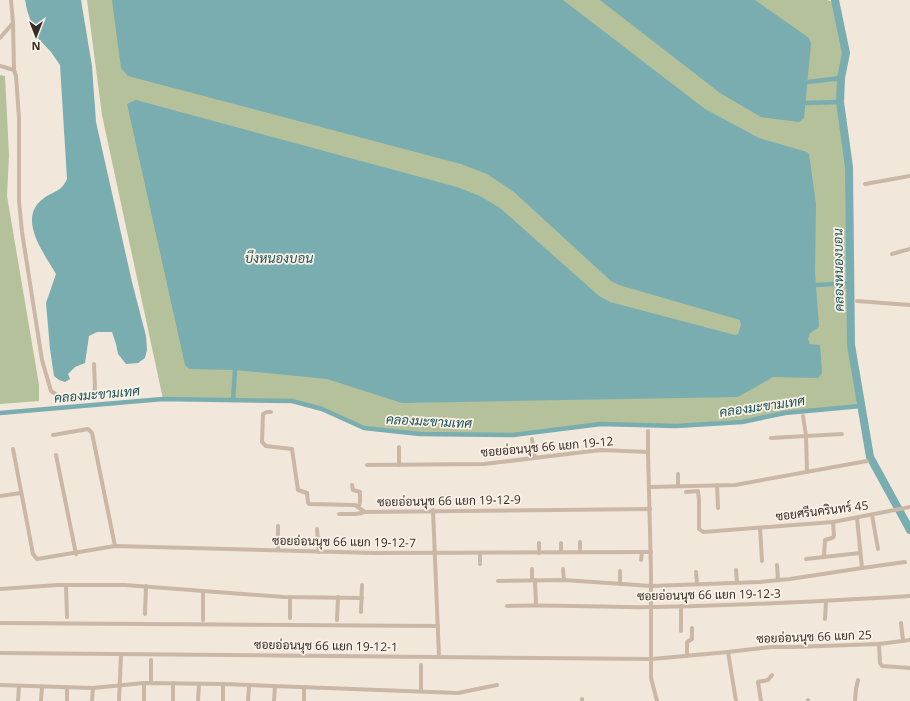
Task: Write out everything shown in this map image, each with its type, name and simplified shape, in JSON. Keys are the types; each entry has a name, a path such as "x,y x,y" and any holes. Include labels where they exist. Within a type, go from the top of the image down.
{"street":[{"path":"11,0 14,70 16,76 19,118 19,201 22,232 42,360 51,391 65,398 84,398 91,395 94,389 94,364"},
{"path":"0,38 13,23"},
{"path":"0,66 14,70"},
{"path":"865,184 910,176"},
{"path":"892,254 910,249"},
{"path":"857,301 910,305"},
{"path":"271,412 264,414 262,442 266,446 292,449 298,490 307,493 308,503 359,506 360,492 353,490 352,485"},
{"path":"803,416 806,436 807,472"},
{"path":"53,435 88,429 92,433 115,546"},
{"path":"648,431 651,552 651,678 657,701"},
{"path":"771,438 842,434"},
{"path":"532,439 535,458"},
{"path":"399,447 399,465"},
{"path":"0,496 21,493 13,449"},
{"name":"ซอยอ่อนนุช 66 แยก 19-12","path":"367,465 484,464 601,450 648,452"},
{"path":"56,455 76,554"},
{"path":"650,487 735,485 867,461"},
{"path":"678,474 678,486"},
{"path":"717,485 718,508"},
{"name":"ซอยศรีนครินทร์ 45","path":"686,492 698,491 700,506 699,528 703,532 832,522 908,507"},
{"name":"ซอยอ่อนนุช 66 แยก 19-12-7","path":"21,493 33,554 37,559 76,554 115,546 318,552 651,552"},
{"name":"ซอยอ่อนนุช 66 แยก 19-12-9","path":"359,506 363,511 650,509"},
{"path":"433,510 439,658"},
{"path":"339,514 358,514 362,513 363,511"},
{"path":"872,515 878,549"},
{"path":"857,518 862,568"},
{"path":"824,557 824,540 834,536 832,522"},
{"path":"278,526 278,550"},
{"path":"760,528 762,562"},
{"path":"317,529 318,552"},
{"path":"580,542 580,552"},
{"path":"539,543 539,552"},
{"path":"561,543 561,552"},
{"path":"641,560 642,552"},
{"path":"480,553 480,564"},
{"path":"806,559 860,553"},
{"path":"498,581 564,580 651,586 697,584 778,580 905,562"},
{"path":"777,565 778,580"},
{"path":"532,569 536,605"},
{"path":"563,569 564,580"},
{"path":"736,570 737,582"},
{"path":"620,571 620,584"},
{"path":"696,572 697,584"},
{"path":"66,585 67,617"},
{"path":"0,589 66,585 125,585 290,597 362,598"},
{"path":"361,612 362,585"},
{"path":"145,614 146,586"},
{"path":"203,591 203,620"},
{"name":"ซอยอ่อนนุช 66 แยก 19-12-3","path":"507,606 536,605 651,607 751,605 826,602 910,596"},
{"path":"290,597 290,618"},
{"path":"338,597 338,620"},
{"path":"825,619 826,602"},
{"path":"680,606 680,631"},
{"path":"0,623 438,626"},
{"path":"902,623 903,641"},
{"path":"687,656 687,642 692,639 692,628"},
{"path":"880,644 910,640"},
{"name":"ซอยอ่อนนุช 66 แยก 25","path":"652,658 687,656 781,646 793,647 880,644 880,663 882,666 910,668"},
{"path":"728,652 736,701"},
{"name":"ซอยอ่อนนุช 66 แยก 19-12-1","path":"0,653 242,654 439,658 652,658"},
{"path":"119,701 121,654"},
{"path":"151,660 151,683"},
{"path":"421,665 421,691"},
{"path":"761,701 758,682 768,680 772,675"},
{"path":"855,701 858,680"},
{"path":"144,683 144,701"},
{"path":"0,685 93,688 144,683 173,683 458,693 496,685"},
{"path":"173,683 173,701"},
{"path":"198,701 199,684"},
{"path":"223,701 224,684"},
{"path":"18,701 19,686"},
{"path":"248,701 249,686"},
{"path":"274,701 275,686"},
{"path":"41,701 42,687"},
{"path":"304,687 304,701"},
{"path":"67,688 67,701"},
{"path":"92,701 93,688"}],"green space":[{"name":"บึงหนองบอน","path":"87,0 827,0 836,3 846,53 841,78 840,102 849,167 851,345 861,406 785,413 742,422 676,426 601,424 513,435 420,434 364,428 322,409 292,401 163,399 102,115"},
{"path":"0,75 5,76 9,155 7,196 39,385 39,401 0,404"}],"water":[{"path":"25,0 81,0 92,66 96,122 132,282 146,336 147,350 145,358 138,363 126,364 118,354 112,332 97,332 89,336 85,363 75,367 68,374 70,379 65,382 54,376 46,303 56,274 35,236 32,225 32,215 36,206 44,198 60,189 67,179 60,65 51,52 36,36"},
{"name":"บึงหนองบอน","path":"112,0 563,0 705,109 759,138 807,152 809,154 816,204 815,272 819,327 810,333 808,339 810,344 820,345 822,373 818,378 773,377 738,397 402,403 327,379 235,370 189,369 185,365 127,104 136,100 457,187 480,196 500,208 599,296 610,302 735,335 738,334 741,325 740,320 619,285 611,281 514,192 487,174 461,164 128,76 121,68"},
{"path":"600,0 755,0 809,38 811,43 804,118 799,122 761,117 720,93"}],"waterway":[{"name":"คลองหนองบอน","path":"835,0 846,53 841,78 840,102 849,167 851,345 870,457 910,530"},
{"path":"808,82 841,78"},
{"path":"806,103 840,102"},
{"path":"816,285 850,283"},
{"path":"233,400 235,370"},
{"name":"คลองมะขามเทศ","path":"0,413 163,399 292,401 322,409 364,428 420,434 513,435 601,424 676,426 742,422 785,413 861,406"}]}
